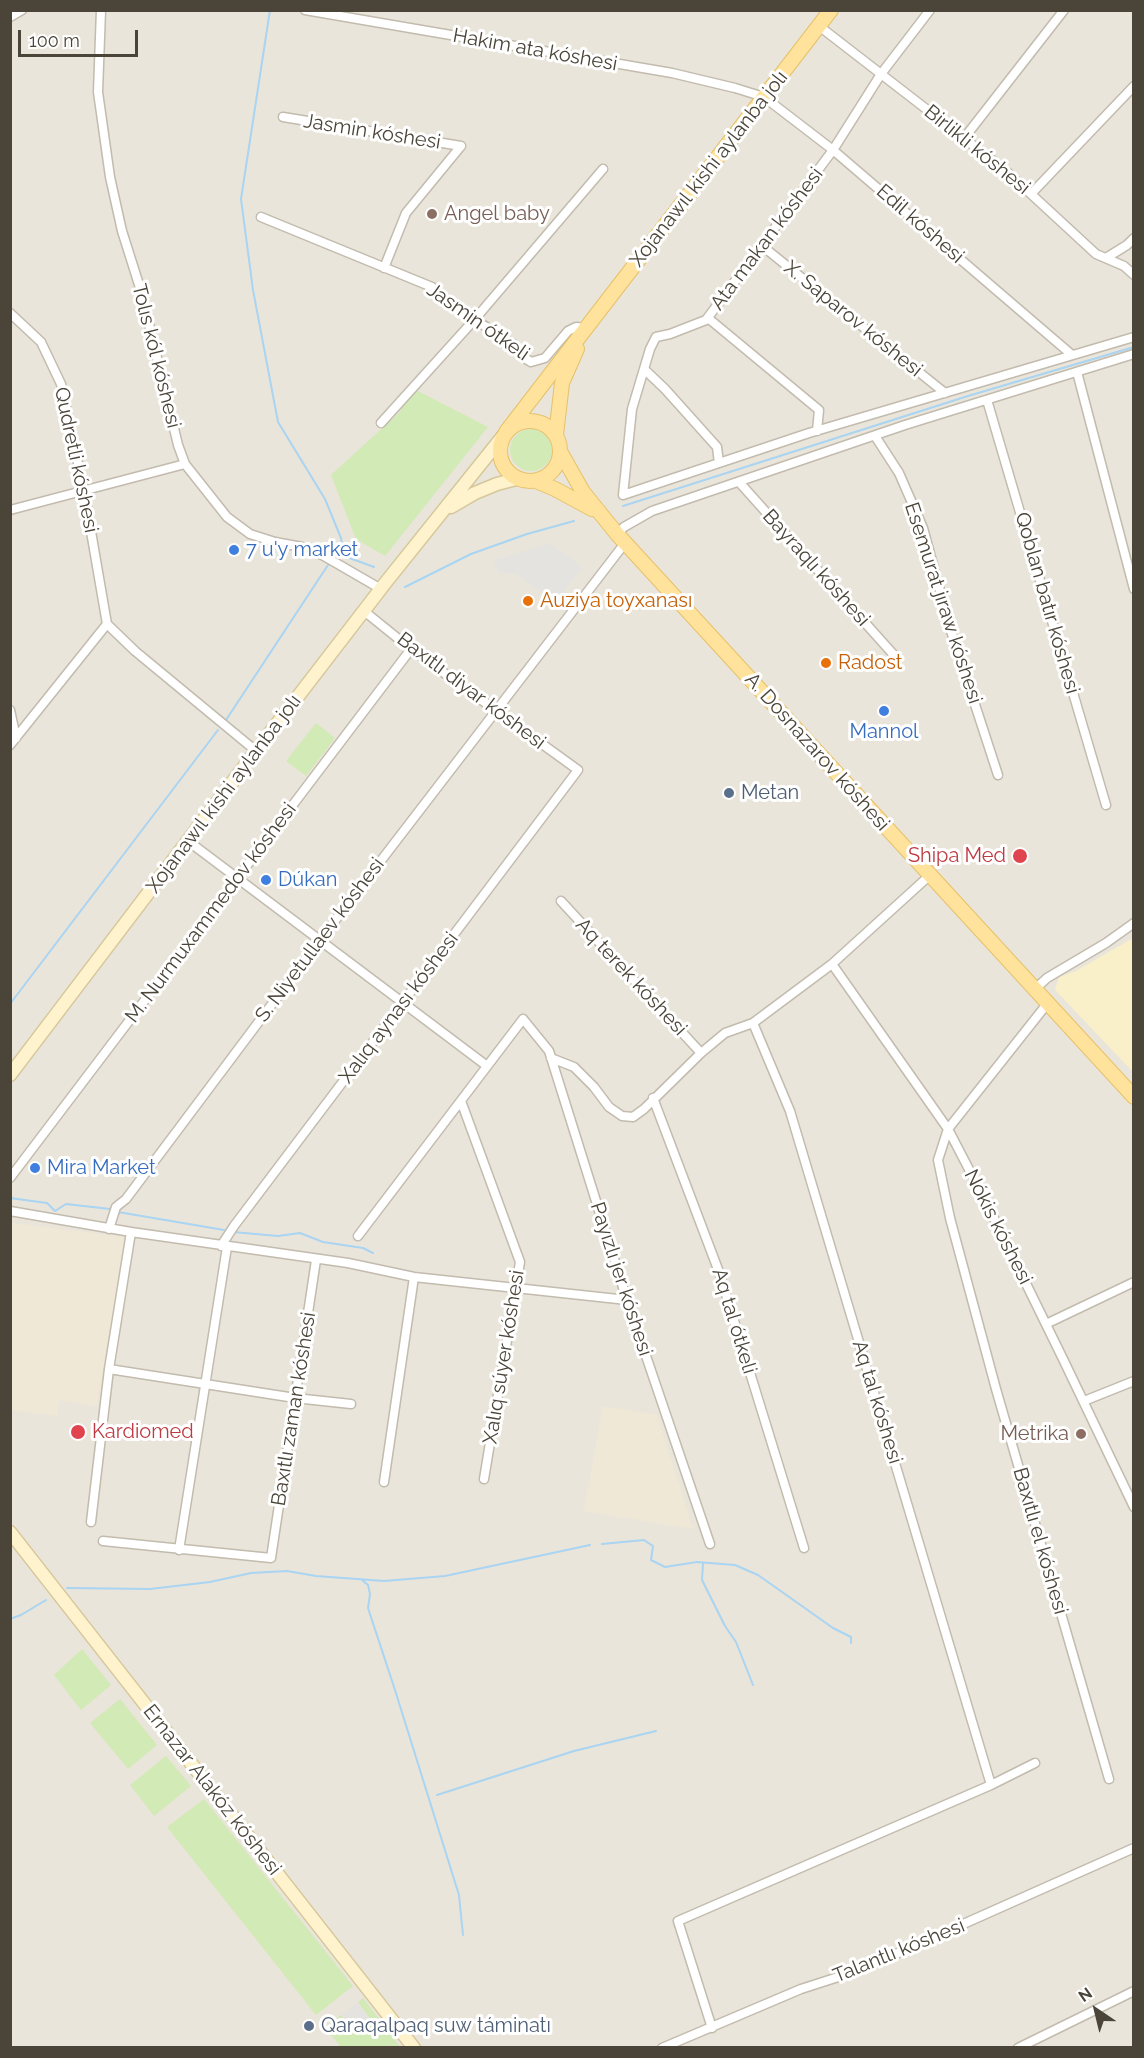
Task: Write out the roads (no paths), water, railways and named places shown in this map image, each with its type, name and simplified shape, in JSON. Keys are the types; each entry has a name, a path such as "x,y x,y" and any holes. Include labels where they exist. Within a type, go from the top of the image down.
{"main road":[{"name":"Xojanawıl kishi aylanba jolı","path":"10,1075 256,751 505,434 831,10"},
{"name":"Xojanawıl kishi aylanba jolı","path":"556,435 562,382 586,328"},
{"path":"532,421 550,428 556,435 561,453 553,472 545,478 526,482 516,479 502,465 500,446 505,434 522,422 532,421"},
{"path":"561,453 598,513"},
{"name":"Xojanawıl kishi aylanba jolı","path":"441,515 475,493 516,479"},
{"path":"536,481 573,498 598,513"},
{"name":"A. Dosnazarov kóshesi","path":"598,513 1134,1097"},
{"name":"Ernazar Alakóz kóshesi","path":"10,1532 414,2048"}],"street":[{"path":"10,17 22,10"},
{"name":"Tolıs kól kóshesi","path":"101,10 98,92 110,177 122,231 141,291 178,445 185,464 227,517 250,534 274,542 302,547 324,556 381,589"},
{"name":"Hakim ata kóshesi","path":"304,10 672,73 764,97"},
{"name":"Ata makan kóshesi","path":"719,463 622,495 632,410 650,349 656,337 708,318 833,150 881,74 930,10"},
{"path":"965,137 1064,10"},
{"name":"Birlikli kóshesi","path":"819,26 965,137 1096,254 1124,266 1134,275"},
{"path":"1031,194 1134,86"},
{"name":"Edil kóshesi","path":"764,97 833,150 1072,355"},
{"name":"Jasmin kóshesi","path":"283,117 461,146 406,213 384,268"},
{"path":"381,423 475,319 603,169"},
{"name":"Jasmin ótkeli","path":"261,217 432,286 452,305 513,344 531,362 545,358 568,331 576,327 586,328"},
{"path":"1106,258 1134,238"},
{"name":"X. Saparov kóshesi","path":"761,245 945,393"},
{"name":"Qudretli kóshesi","path":"10,313 41,342 61,384 84,491 107,624"},
{"path":"708,318 819,410 817,431"},
{"path":"644,369 666,389 717,447 719,463 817,431 1134,337"},
{"name":"S. Niyetullaev kóshesi","path":"109,1229 116,1208 126,1199 495,710 621,539 624,527 652,511 875,436 1134,354"},
{"path":"1077,372 1134,589"},
{"name":"Qoblan batır kóshesi","path":"987,400 1106,805"},
{"name":"Esemurat jıraw kóshesi","path":"875,436 900,473 923,528 951,631 998,775"},
{"path":"10,510 185,464"},
{"name":"Bayraqlı kóshesi","path":"739,482 893,654"},
{"name":"Baxıtlı diyar kóshesi","path":"364,611 411,649 578,771"},
{"path":"13,742 107,624 135,651 256,751"},
{"name":"M. Nurmuxammedov kóshesi","path":"10,1178 411,649"},
{"path":"10,710 13,742"},
{"name":"Xalıq aynası kóshesi","path":"179,1550 224,1246 234,1226 578,771"},
{"path":"188,841 488,1066 358,1236"},
{"path":"551,1058 574,1067 594,1087 609,1107 622,1116 633,1118 725,1033 753,1023 832,964 929,876"},
{"name":"Aq terek kóshesi","path":"561,901 701,1053"},
{"path":"1034,990 1047,978 1106,943 1134,923"},
{"name":"Nókis kóshesi","path":"832,964 948,1129 1046,1324 1134,1507"},
{"path":"948,1129 1047,1004"},
{"name":"Payızlı jer kóshesi","path":"488,1066 523,1019 549,1051 627,1300 710,1544"},
{"name":"Aq tal kóshesi","path":"753,1023 790,1111 991,1785"},
{"name":"Aq tal ótkeli","path":"653,1098 719,1272 804,1548"},
{"name":"Xalıq súyer kóshesi","path":"461,1101 520,1262 484,1479"},
{"name":"Baxıtlı el kóshesi","path":"948,1129 938,1160 950,1218 999,1400 1109,1779"},
{"path":"10,1211 109,1229 348,1263 414,1277 627,1300"},
{"path":"91,1522 109,1369 131,1232"},
{"name":"Baxıtlı zaman kóshesi","path":"179,1550 271,1558 316,1260"},
{"path":"384,1482 414,1277"},
{"path":"1046,1324 1134,1282"},
{"path":"109,1369 295,1398 351,1404"},
{"path":"1083,1401 1134,1381"},
{"path":"103,1541 179,1550"},
{"path":"712,2028 678,1921 991,1785 1035,1763"},
{"name":"Talantlı kóshesi","path":"662,2048 801,1989 860,1970 1134,1848"},
{"path":"1018,2048 1134,1991"}],"waterway":[{"path":"270,10 241,199 253,290 278,422 325,499 341,538 344,556 374,567"},
{"path":"623,506 968,396 1134,347"},
{"path":"405,587 471,554 527,534 574,521"},
{"path":"226,720 328,565"},
{"path":"10,1004 218,730"},
{"path":"10,1198 47,1203 55,1211 66,1204 110,1209"},
{"path":"118,1212 224,1230"},
{"path":"233,1232 278,1236 300,1233 323,1242 363,1248 373,1253"},
{"path":"602,1544 644,1540 653,1546 651,1560 665,1567 697,1562 735,1565 758,1575 833,1628 851,1637 851,1643"},
{"path":"67,1588 150,1589 210,1582 251,1573 287,1571 316,1576 384,1581 445,1576 590,1545"},
{"path":"703,1563 702,1580 725,1626 736,1642 753,1685"},
{"path":"362,1580 368,1585 370,1594 368,1608 459,1895 463,1935"},
{"path":"10,1619 46,1600"},
{"path":"437,1795 574,1751 656,1731"}],"place":[{"name":"Angel baby","path":"432,214"},
{"name":"7 u'y market","path":"234,550"},
{"name":"Auziya toyxanası","path":"528,601"},
{"name":"Radost","path":"826,663"},
{"name":"Mannol","path":"884,711"},
{"name":"Metan","path":"729,793"},
{"name":"Shipa Med","path":"1020,856"},
{"name":"Dúkan","path":"266,880"},
{"name":"Mira Market","path":"35,1168"},
{"name":"Kardiomed","path":"78,1432"},
{"name":"Metrika","path":"1081,1434"},
{"name":"Qaraqalpaq suw táminatı","path":"309,2026"}]}
